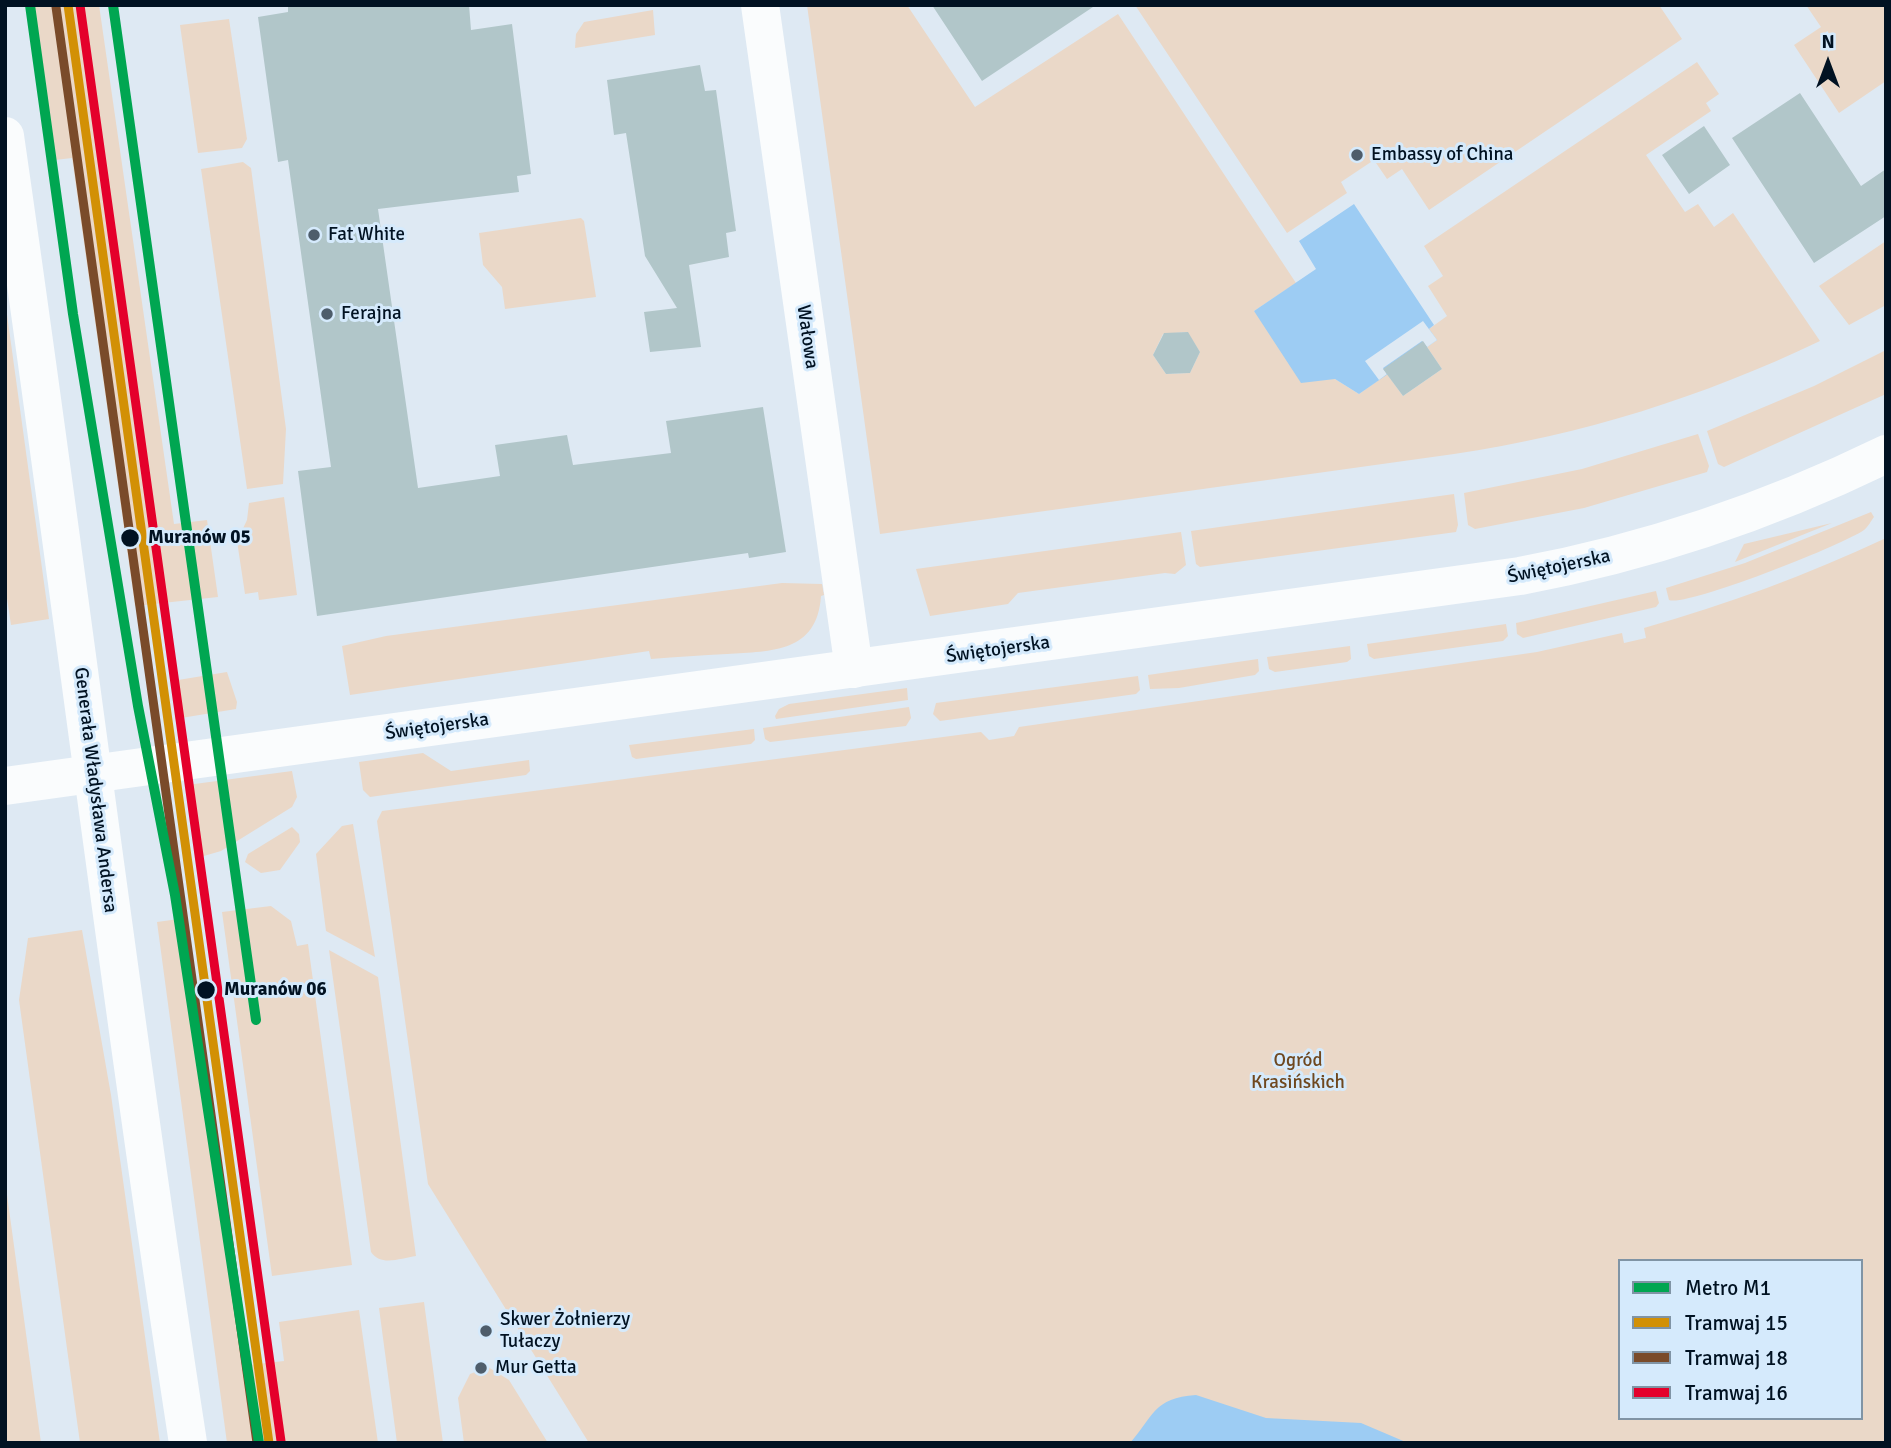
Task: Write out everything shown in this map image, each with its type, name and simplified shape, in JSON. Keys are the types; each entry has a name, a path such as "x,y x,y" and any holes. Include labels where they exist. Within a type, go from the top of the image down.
{"street":[{"name":"Wałowa","path":"760,5 854,670"},
{"name":"Generała Władysława Andersa","path":"5,136 155,1231 188,1443"},
{"name":"Świętojerska","path":"5,786 854,670 1566,568 1707,529 1799,495 1886,454"}],"green space":[{"path":"32,5 99,5 174,524 207,520 218,597 135,606 72,158 55,160"},
{"name":"Embassy of China","path":"807,5 907,5 975,107 1118,14 1296,283 1254,311 1335,379 1359,394 1387,374 1403,396 1442,369 1427,347 1437,340 1429,329 1447,316 1428,286 1443,276 1424,246 1697,62 1719,94 1706,103 1711,111 1646,155 1685,212 1698,204 1714,227 1733,213 1820,341 1687,396 1595,425 1502,446 880,534","holes":["1187,332 1200,352 1190,373 1166,374 1153,355 1163,334"]},
{"path":"1135,5 1659,5 1682,39 1429,210 1402,169 1387,179 1374,160 1341,182 1347,193 1287,233"},
{"path":"1806,5 1886,5 1886,81 1839,113 1794,45 1821,27"},
{"path":"653,10 655,35 575,48 576,34 584,22"},
{"path":"229,19 247,139 242,148 198,153 180,25"},
{"path":"243,162 251,168 286,429 283,484 247,489 201,169"},
{"path":"581,218 584,221 596,297 505,309 502,287 483,265 479,233"},
{"path":"1886,241 1886,305 1849,325 1819,286"},
{"path":"5,300 49,619 11,625 5,585"},
{"path":"1886,350 1886,394 1724,467 1718,464 1707,431 1814,386"},
{"path":"1698,434 1709,466 1707,472 1584,508 1475,529 1468,525 1464,493 1582,469"},
{"path":"1454,494 1458,525 1456,532 1200,567 1196,564 1191,531"},
{"path":"284,497 297,595 259,600 258,592 245,594 237,541 247,520 249,503"},
{"path":"1871,512 1874,517 1868,526 1850,538 1733,585 1682,600 1669,600 1666,588 1745,563"},
{"path":"1832,523 1735,562 1744,544"},
{"path":"1181,532 1186,565 1175,574 1165,573 1018,593 1008,604 930,616 916,569"},
{"name":"Ogród Krasińskich","path":"1886,538 1886,1443 589,1443 428,1184 377,821 382,811 981,732 989,740 1014,736 1019,727 1537,652 1622,633 1624,643 1646,638 1644,628 1767,588"},
{"path":"782,583 822,584 824,595 821,596 818,615 811,629 801,639 775,649 651,659 649,651 350,695 342,646 386,636"},
{"path":"1656,591 1659,603 1656,607 1523,638 1517,634 1516,623"},
{"path":"1506,624 1508,636 1503,641 1374,659 1369,656 1367,644"},
{"path":"1350,646 1351,659 1347,662 1275,672 1269,669 1267,657"},
{"path":"1258,659 1259,671 1255,675 1179,688 1150,689 1148,675"},
{"path":"227,672 237,702 236,709 175,719 172,681"},
{"path":"1138,676 1140,690 1136,694 940,721 933,714 936,703"},
{"path":"907,688 908,700 776,719 775,716 779,709 789,704"},
{"path":"909,707 911,718 906,726 770,742 765,739 763,728"},
{"path":"754,729 755,740 751,744 636,759 632,757 629,745"},
{"path":"423,753 451,771 529,760 530,771 526,775 370,797 363,790 359,762"},
{"path":"292,771 297,797 292,807 221,851 197,858 187,785"},
{"path":"353,824 375,957 326,931 316,854 342,826"},
{"path":"292,827 299,834 300,842 280,870 261,873 245,862 248,854"},
{"path":"271,906 291,921 297,946 308,944 352,1265 272,1276 222,912"},
{"path":"186,918 249,1365 284,1361 279,1322 359,1310 378,1443 227,1443 157,922"},
{"path":"82,930 111,1095 160,1443 80,1443 19,1000 28,938"},
{"path":"329,950 378,977 416,1256 386,1260 375,1257 371,1252"},
{"path":"5,1180 41,1443 5,1443"},
{"path":"424,1302 443,1443 397,1443 379,1308"},
{"path":"488,1367 509,1380 548,1443 464,1443 458,1398 470,1374"}],"water":[{"path":"1354,204 1434,325 1429,329 1437,340 1359,394 1335,379 1301,383 1254,311 1316,269 1299,241"},
{"path":"1196,1395 1266,1418 1361,1423 1408,1443 1130,1443 1163,1404"}],"pier":[{"path":"1423,321 1437,340 1427,347 1422,341 1383,368 1387,374 1379,380 1365,361"}],"building":[{"path":"288,5 469,5 471,30 512,24 531,174 517,176 519,192 378,209 418,488 500,476 495,445 567,435 573,465 671,453 666,421 763,407 786,552 749,558 748,553 317,616 298,471 331,467 288,160 278,162 258,17 288,12"},
{"path":"932,5 1096,5 982,81"},
{"path":"700,65 705,91 716,90 736,231 726,233 729,257 689,265 701,347 650,352 644,312 677,308 645,256 626,133 614,135 607,80"},
{"path":"1800,93 1861,186 1886,169 1886,216 1814,263 1732,138"},
{"path":"1704,126 1730,165 1689,194 1662,155"},
{"path":"1188,332 1200,352 1190,373 1166,374 1153,355 1164,333"},
{"path":"1423,341 1442,369 1403,396 1383,369"}],"metro line":[{"name":"M1","path":"30,5 73,314 138,706 175,895 259,1443"},
{"name":"M1","path":"113,5 256,1020"}],"tram line":[{"name":"15","path":"68,5 269,1443"},
{"name":"16","path":"80,5 281,1441"},
{"name":"18","path":"56,7 257,1443"}],"place":[{"name":"Embassy of China","path":"1357,155"},
{"name":"Fat White","path":"314,235"},
{"name":"Ferajna","path":"327,314"},
{"name":"Muranów 05","path":"130,538"},
{"name":"Muranów 06","path":"206,990"},
{"name":"Skwer Żołnierzy Tułaczy","path":"486,1331"},
{"name":"Mur Getta","path":"481,1368"}]}
